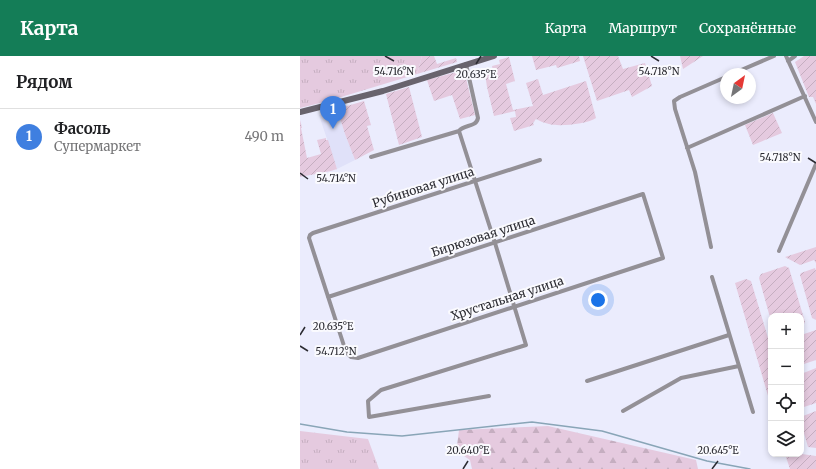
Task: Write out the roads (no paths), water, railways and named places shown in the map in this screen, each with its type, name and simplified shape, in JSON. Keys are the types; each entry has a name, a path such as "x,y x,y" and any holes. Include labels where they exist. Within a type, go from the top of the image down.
{"main road":[{"path":"300,112 383,91 494,56"}],"street":[{"path":"746,68 774,56"},
{"path":"786,56 816,122"},
{"path":"788,61 795,56"},
{"path":"371,157 458,131 462,128 475,124 478,118 466,64"},
{"path":"711,247 695,172 674,109 674,102 680,97 720,80"},
{"path":"687,148 805,96"},
{"path":"458,131 495,243 526,345 381,390 368,401 369,417 489,396"},
{"name":"Рубиновая улица","path":"328,297 309,238 313,233 540,160"},
{"path":"779,251 816,164"},
{"name":"Бирюзовая улица","path":"328,297 643,194 663,258"},
{"name":"Хрустальная улица","path":"328,297 346,352 351,356 358,358 663,258"},
{"path":"712,277 753,412"},
{"path":"587,381 729,335"},
{"path":"623,411 681,378 739,366"}],"waterway":[{"path":"300,424 347,432 402,436 532,422 602,431 707,461 750,469"}],"place":[{"name":"Фасоль","path":"333,129"}]}
